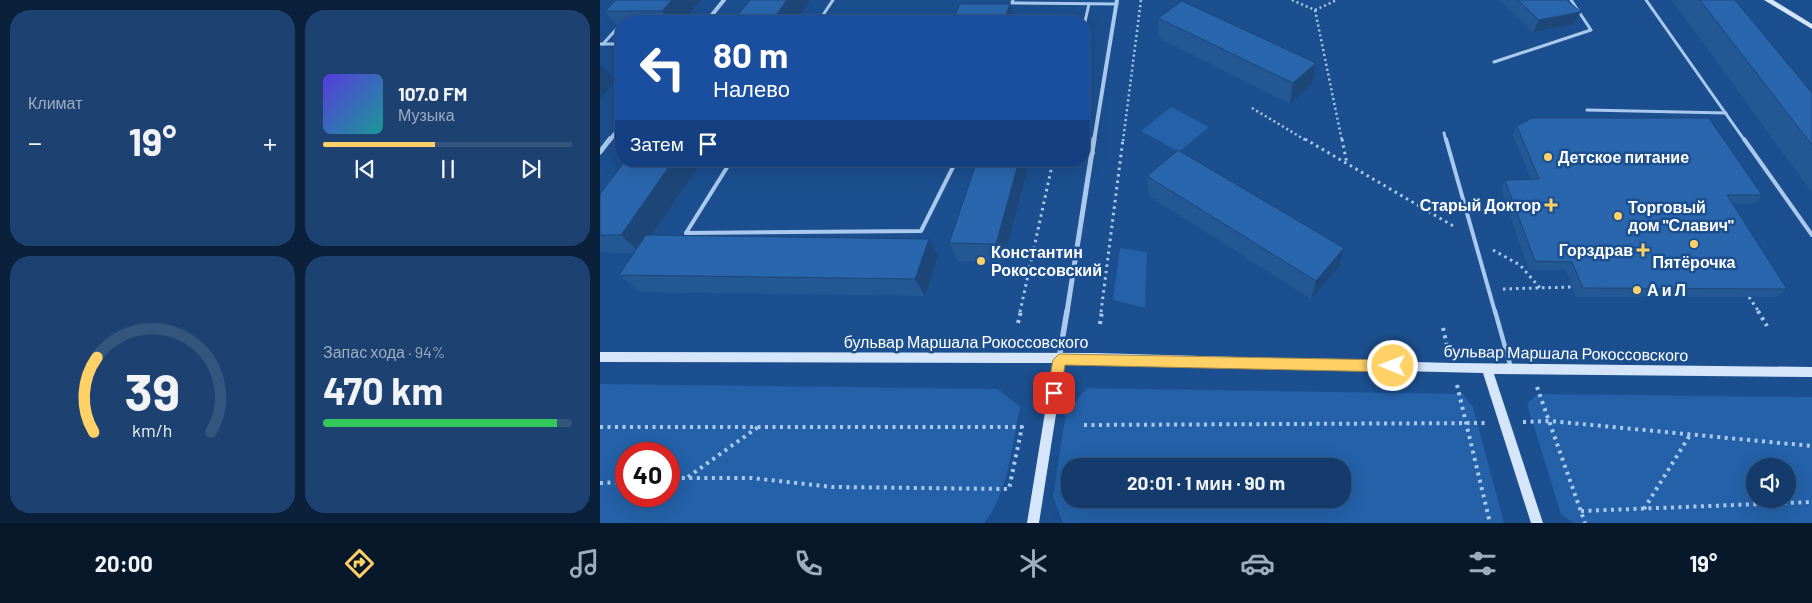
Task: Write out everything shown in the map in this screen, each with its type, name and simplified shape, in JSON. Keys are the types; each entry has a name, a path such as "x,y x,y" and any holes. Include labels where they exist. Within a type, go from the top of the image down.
{"street":[{"path":"712,15 724,0"},
{"path":"1768,0 1812,27"},
{"path":"1033,523 1117,2"},
{"path":"600,152 615,133"},
{"name":"бульвар Маршала Рокоссовского","path":"600,357 1059,360 1812,372"},
{"path":"1487,368 1537,523"}],"lane":[{"path":"823,15 832,0"},
{"path":"1013,0 1012,3 1089,4 1117,2"},
{"path":"1494,62 1591,30 1571,0"},
{"path":"1646,0 1812,235"},
{"path":"1086,15 1089,4"},
{"path":"602,44 615,30"},
{"path":"602,44 615,44"},
{"path":"1587,110 1726,113"},
{"path":"1444,133 1511,368"},
{"path":"727,167 686,233 921,230 953,167"}],"path":[{"path":"1100,324 1141,0"},
{"path":"1292,0 1315,10 1337,0"},
{"path":"1315,10 1347,164"},
{"path":"1252,108 1520,266 1540,288"},
{"path":"1018,323 1052,167"},
{"path":"1505,297 1502,289 1572,287"},
{"path":"1749,297 1767,326"},
{"path":"1530,368 1586,523"},
{"path":"1505,423 1550,421 1812,446"},
{"path":"1084,425 1466,424 1490,523"},
{"path":"600,426 1022,427 1009,489 832,487 752,478 680,478"},
{"path":"687,478 758,427"},
{"path":"1644,509 1690,435"},
{"path":"600,483 615,482"},
{"path":"1581,511 1812,502"}],"shaded area":[{"path":"1171,107 1209,127 1179,152 1141,131"},
{"path":"1120,248 1147,252 1145,308 1113,300"},
{"path":"600,384 998,389 1020,407 1004,484 992,512 984,523 600,523"},
{"path":"1087,388 1463,394 1473,407 1504,523 1063,523 1053,497 1066,412"},
{"path":"1537,394 1812,397 1812,523 1573,523 1561,514 1527,404"}],"building":[{"path":"616,0 672,0 662,11 605,11"},
{"path":"750,0 787,0 776,15 738,15"},
{"path":"1518,0 1567,0 1581,12 1539,20"},
{"path":"1700,0 1735,0 1812,93 1812,145"},
{"path":"1182,1 1316,63 1293,83 1158,18"},
{"path":"960,4 1010,4 1006,15 955,15"},
{"name":"Торговый дом \"Славич\"","path":"1532,118 1709,118 1762,195 1727,195 1787,289 1583,288 1572,262 1535,261 1505,180 1539,179 1517,126"},
{"path":"1178,150 1344,248 1316,281 1147,176"},
{"path":"620,167 669,167 621,235 600,235 600,194"},
{"path":"975,167 1017,167 996,244 949,243"},
{"path":"646,235 929,239 915,279 619,275"}],"place":[{"name":"Детское питание","path":"1548,157"},
{"name":"Старый Доктор","path":"1551,205"},
{"name":"Торговый дом \"Славич\"","path":"1618,216"},
{"name":"Пятёрочка","path":"1694,244"},
{"name":"Горздрав","path":"1643,250"},
{"name":"Константин Рокоссовский","path":"981,261"},
{"name":"А и Л","path":"1637,290"}],"route":[{"path":"1054,393 1059,360 1095,358 1393,366"}]}
